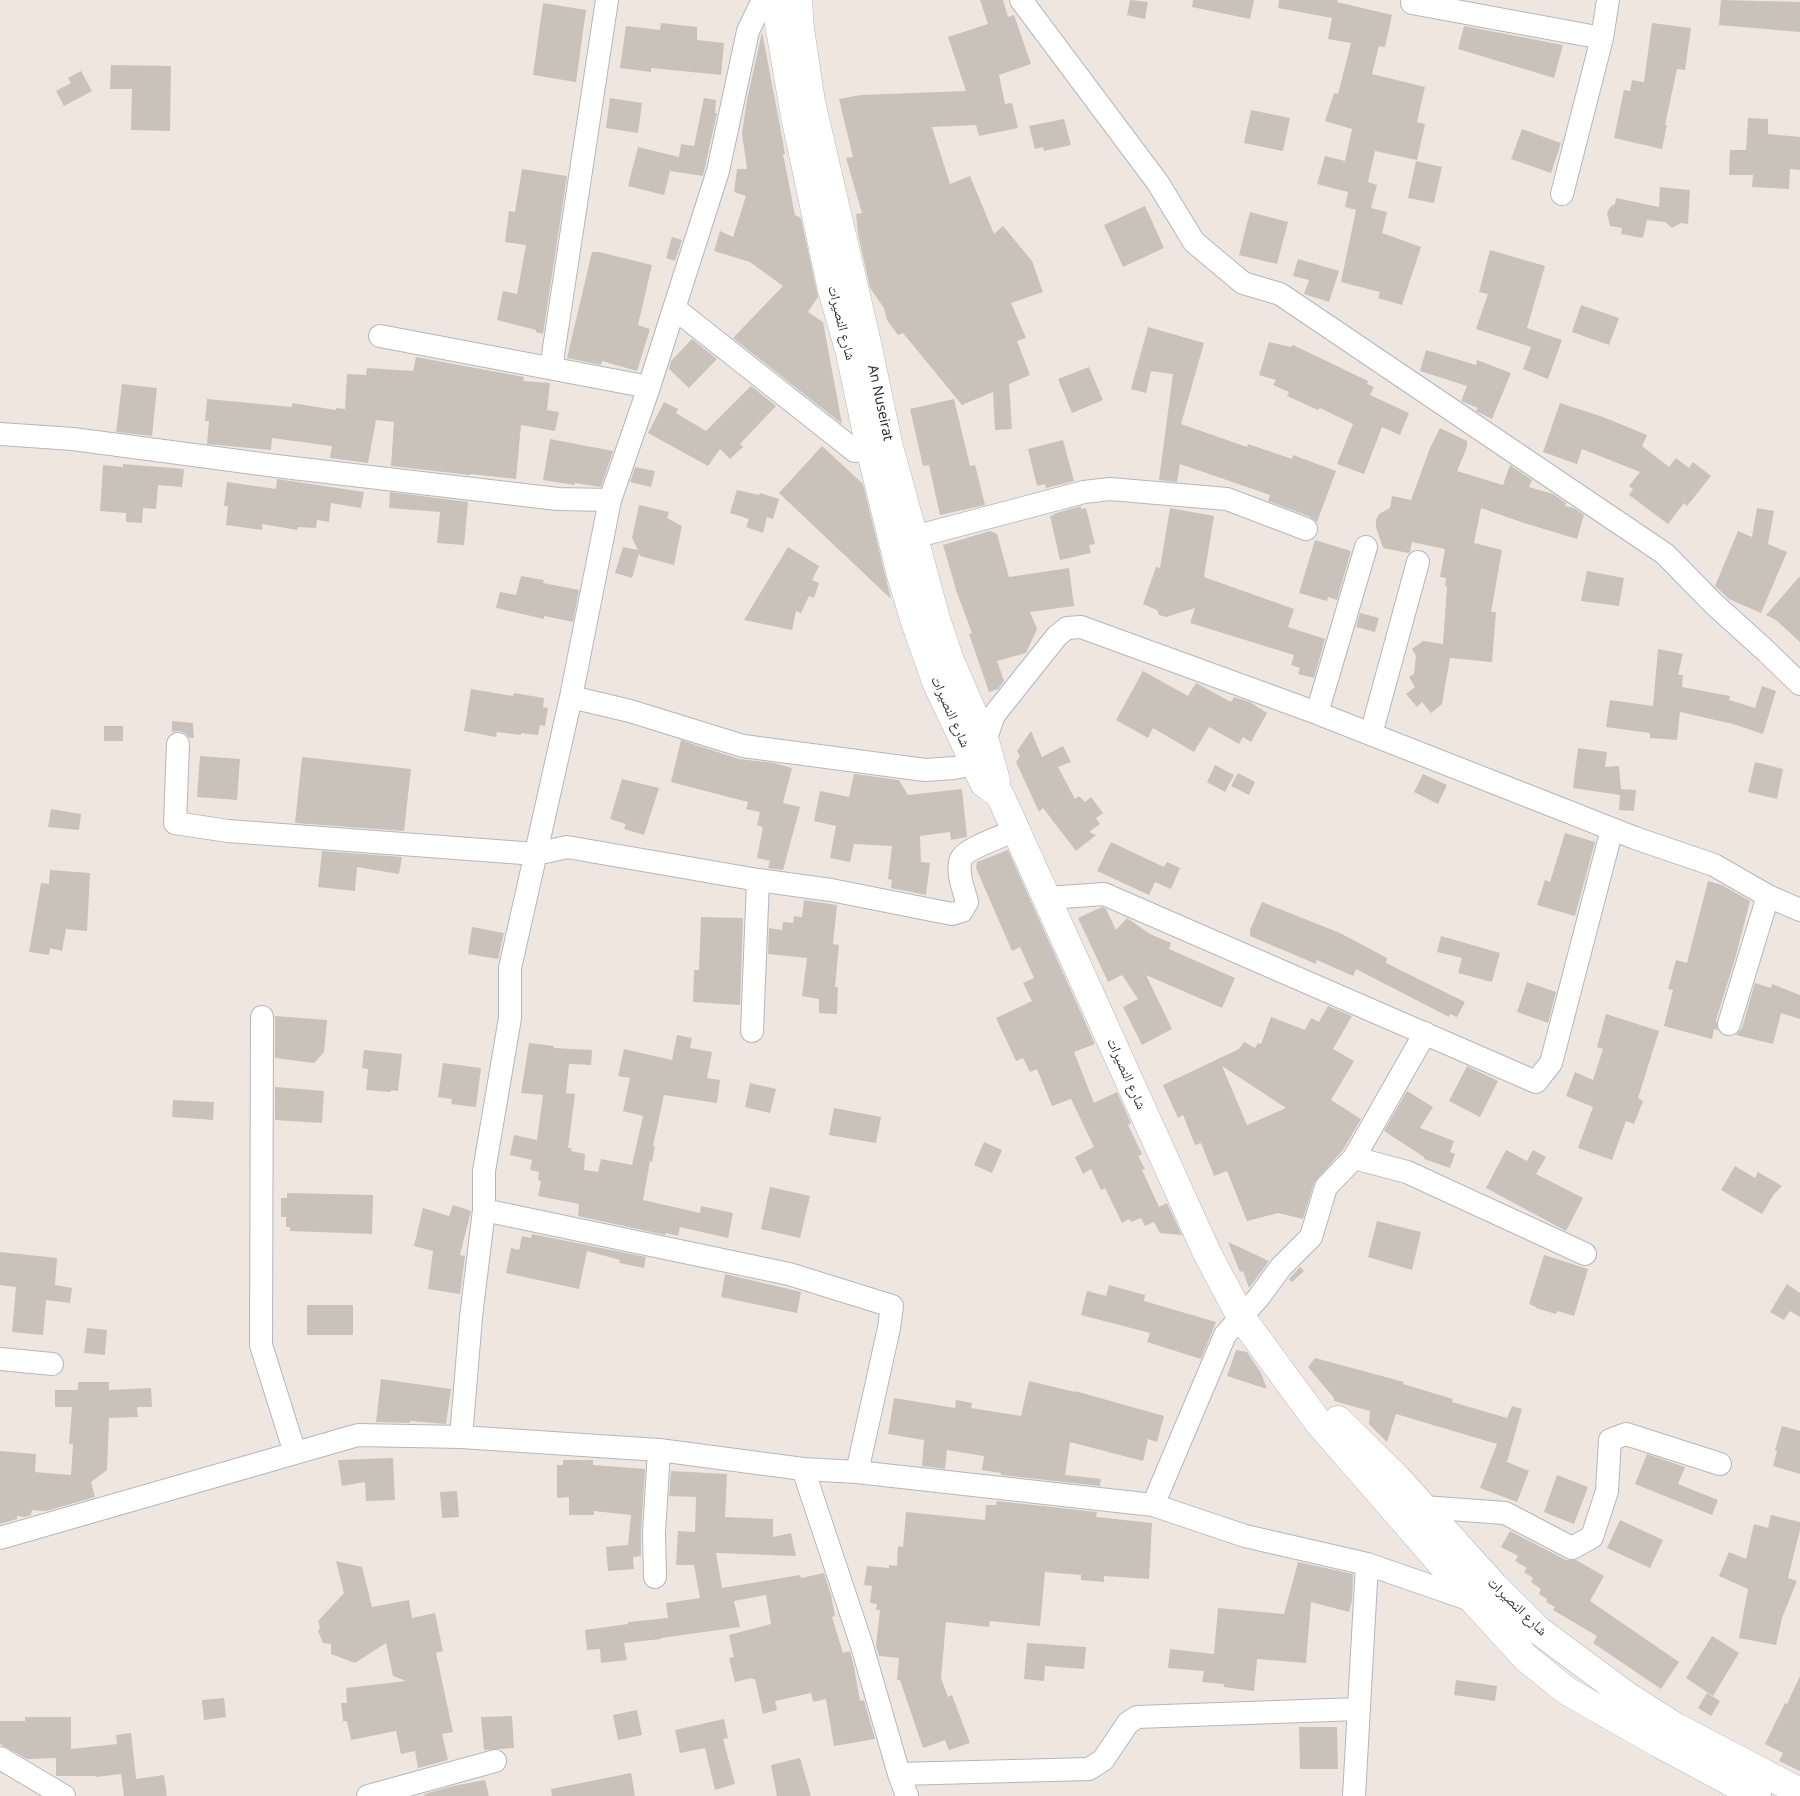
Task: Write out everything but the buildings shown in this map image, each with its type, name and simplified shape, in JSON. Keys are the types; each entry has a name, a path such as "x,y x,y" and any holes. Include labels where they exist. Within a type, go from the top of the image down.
{"main road":[{"name":"شارع النصيرات","path":"775,0 795,116 832,290 879,446 901,575 937,684 983,755"},
{"name":"An Nuseirat","path":"798,0 800,29 811,102 868,342 879,446 914,537 949,658 983,755 1000,795"},
{"name":"شارع النصيرات","path":"1000,795 1207,1253 1241,1317 1318,1422 1526,1658 1567,1691 1757,1796"},
{"name":"شارع النصيرات","path":"1277,1367 1322,1405 1397,1478 1494,1586 1538,1630 1627,1696 1676,1727 1800,1792"}],"street":[{"path":"551,368 607,0"},
{"path":"461,1437 471,1318 484,1210 484,1171 510,1018 510,968 571,697 610,500 649,387 718,171 748,31 763,0"},
{"path":"1021,0 1158,183 1194,242 1243,283 1280,294 1665,554 1714,604 1768,652 1800,684"},
{"path":"1562,194 1602,38 1608,0"},
{"path":"1412,3 1602,38"},
{"path":"674,308 855,451 879,446"},
{"path":"380,336 649,387"},
{"path":"0,434 73,439 276,466 558,499 610,500"},
{"path":"914,537 1084,492 1110,489 1226,499 1306,529"},
{"path":"1317,712 1366,547"},
{"path":"1371,734 1418,562"},
{"path":"571,697 630,711 742,746 924,770 940,770 983,755 994,715 1057,636 1066,628 1081,627 1317,712 1612,829 1714,865 1768,896 1800,910"},
{"path":"178,744 175,823 228,831 536,854 567,847 758,880 831,890 952,914 962,911 967,902 960,874 961,860 966,852 1016,830"},
{"path":"1048,898 1104,894 1536,1082 1551,1063 1612,829"},
{"path":"752,1031 758,880"},
{"path":"1728,1024 1768,896"},
{"path":"262,1017 261,1345 295,1453"},
{"path":"1152,1505 1225,1335 1259,1297 1281,1267 1311,1237 1326,1187 1354,1158 1425,1033"},
{"path":"1354,1158 1407,1172 1585,1254"},
{"path":"484,1210 789,1274 892,1306 889,1328 857,1472"},
{"path":"0,1359 52,1364"},
{"path":"1423,1507 1505,1513 1572,1548 1592,1537 1608,1491 1610,1440 1626,1434 1720,1464"},
{"path":"0,1538 358,1435 461,1437 659,1450 803,1469 857,1472 1152,1505 1245,1536 1366,1564 1474,1601"},
{"path":"655,1577 654,1533 659,1450"},
{"path":"803,1469 862,1646 898,1774 907,1796"},
{"path":"1354,1796 1366,1564"},
{"path":"898,1774 1089,1769 1103,1760 1128,1723 1137,1717 1358,1709"},
{"path":"0,1758 59,1795"},
{"path":"368,1796 494,1761"}]}
